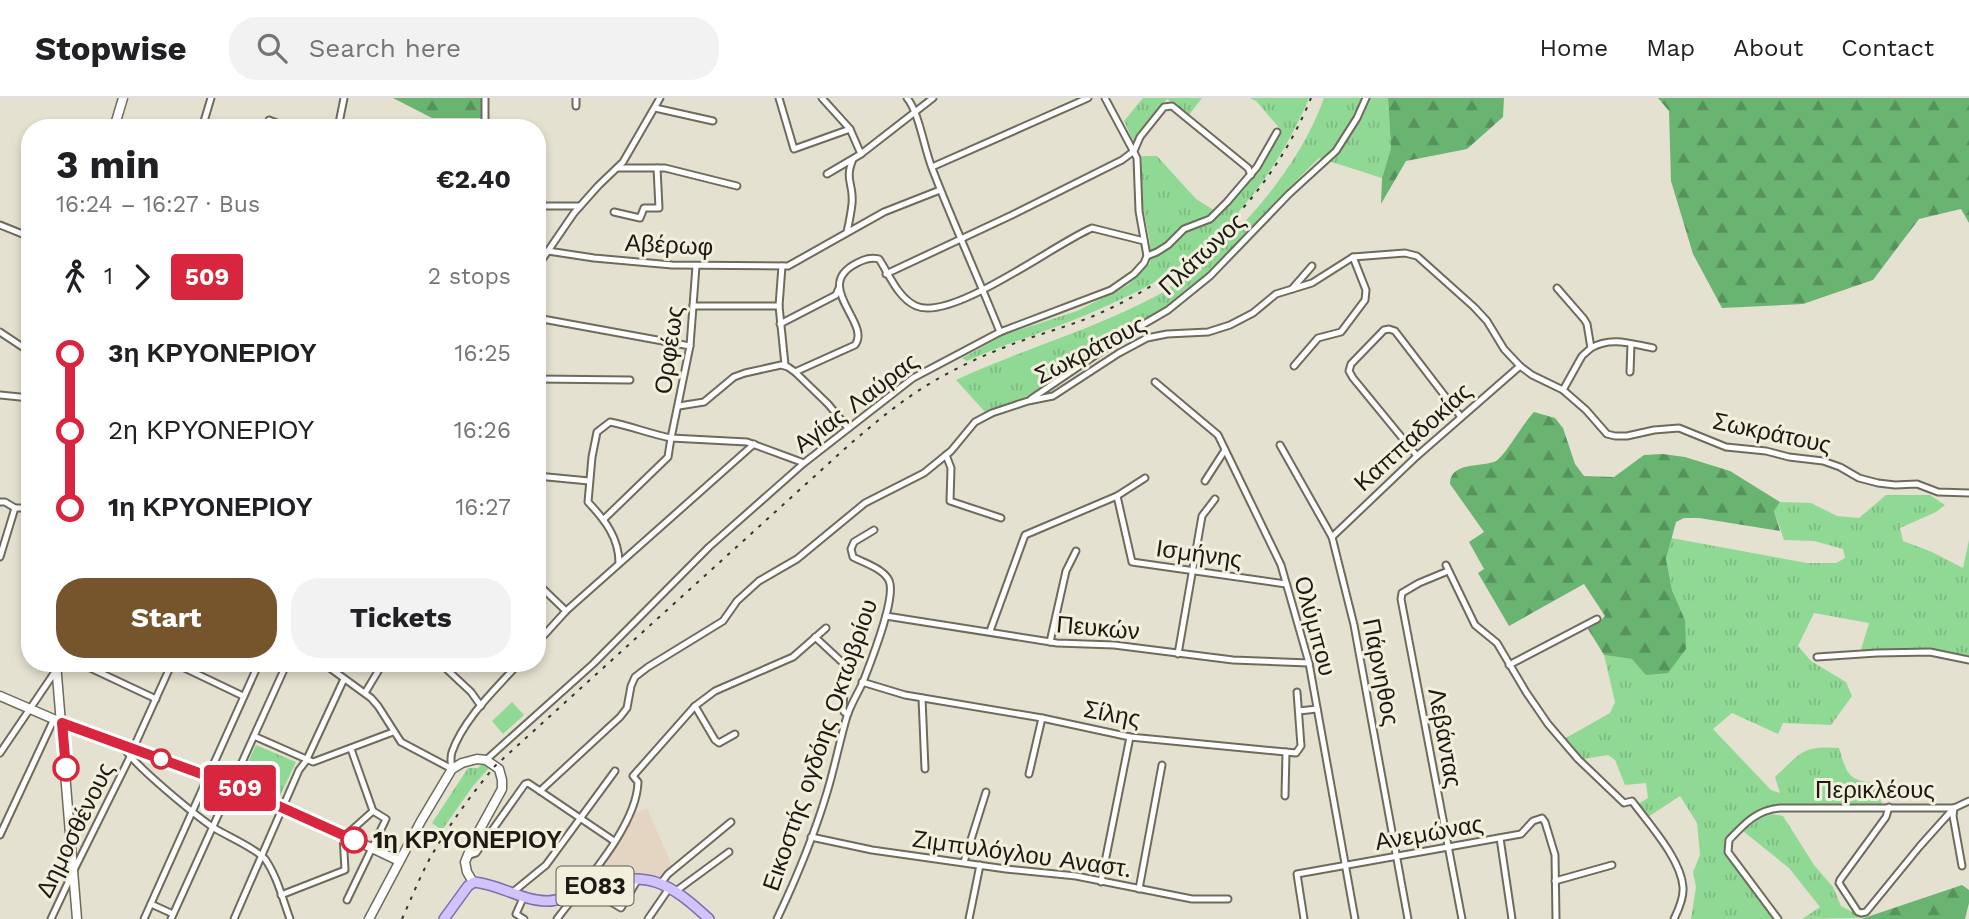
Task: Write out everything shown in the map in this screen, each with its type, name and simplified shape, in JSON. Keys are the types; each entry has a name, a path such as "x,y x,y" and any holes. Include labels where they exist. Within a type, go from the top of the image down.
{"main road":[{"name":"ΕΟ83","path":"473,882 547,901 615,880 638,879 669,887"},
{"path":"444,919 453,904 473,882"},
{"path":"669,887 709,919"}],"street":[{"path":"117,119 123,98"},
{"path":"205,119 211,98"},
{"path":"340,119 344,98"},
{"path":"485,98 485,119"},
{"path":"576,98 576,106"},
{"path":"546,254 580,206 623,162 660,98"},
{"path":"779,98 794,149 850,129"},
{"path":"822,98 850,129 861,154"},
{"path":"906,98 915,111 940,190 1000,332"},
{"path":"827,174 861,154 933,98"},
{"path":"932,167 1087,98"},
{"path":"1105,98 1137,158 1138,194 1147,256"},
{"name":"Πλάτωνος","path":"1028,401 1125,335 1168,310 1210,276 1289,194 1336,151 1366,98"},
{"path":"887,274 1122,160 1134,151 1140,137 1167,105 1172,106 1239,161 1251,175"},
{"path":"655,108 713,121"},
{"name":"Αγίας Λαύρας","path":"486,760 593,664 709,548 804,463 848,428 913,378 1000,332 1111,290 1134,274 1147,256 1168,245 1184,229 1210,219 1251,175 1277,132"},
{"path":"847,232 852,190 847,173 853,159"},
{"path":"617,168 666,168 737,186"},
{"path":"614,212 640,218 644,208 659,208 657,168"},
{"path":"785,365 779,306 785,266 884,212 940,190"},
{"path":"546,206 580,206"},
{"path":"0,225 21,233"},
{"path":"780,324 836,295 842,274 868,258 878,259 900,292 913,305 927,309 954,303 983,289 1092,228 1144,241"},
{"name":"Αβέρωφ","path":"548,251 696,266 785,266"},
{"name":"Σωκράτους","path":"467,856 476,853 525,784 528,783 540,791 620,717 628,708 635,677 723,621 737,601 759,580 797,559 864,503 925,473 946,455 975,422 992,413 1028,401 1053,396 1147,338 1215,331 1253,313 1276,294 1319,280 1353,257 1405,253 1416,257 1474,307 1520,366 1563,390 1611,435 1627,436 1679,428 1726,447 1823,461 1859,478 1878,483 1917,484 1938,492 1969,494"},
{"path":"1294,366 1318,338 1341,332 1365,300 1366,290 1353,257"},
{"name":"Ορφέως","path":"604,519 668,457 690,346 696,266"},
{"path":"1292,289 1312,266"},
{"path":"795,372 858,342 859,334 841,297 840,285"},
{"path":"1557,288 1587,324 1591,348"},
{"path":"693,306 779,306"},
{"path":"546,320 690,346"},
{"path":"1417,456 1349,371 1351,364 1384,330 1389,328 1395,331 1461,417"},
{"path":"0,332 21,346"},
{"path":"1563,390 1582,356 1600,343 1612,341 1653,348"},
{"path":"1630,372 1631,344"},
{"path":"679,406 704,402 739,375 785,365 828,404 848,428"},
{"name":"Καππαδοκίας","path":"1332,537 1417,456 1520,366"},
{"path":"546,379 630,380"},
{"name":"Ολύμπου","path":"1156,382 1218,435 1281,565 1309,663 1354,919"},
{"path":"0,394 21,397"},
{"path":"619,563 619,547 604,519 588,502 597,432 610,422 671,438 730,440 754,444 804,463"},
{"path":"546,633 566,611 754,444"},
{"name":"Πάρνηθος","path":"1280,445 1332,537 1354,625 1408,919"},
{"path":"1205,481 1225,450"},
{"path":"946,455 951,468 950,500 1001,518"},
{"path":"546,477 589,481"},
{"path":"990,631 1024,535 1117,496 1145,478"},
{"name":"Ισμήνης","path":"1117,496 1132,562 1286,584"},
{"path":"1178,654 1202,516 1215,499"},
{"path":"0,502 21,508"},
{"path":"0,557 15,508"},
{"name":"Εικοστής ογδόης Οκτωβρίου","path":"777,919 811,837 848,714 886,616 891,591 890,581 883,573 853,556 850,549 854,542 874,530"},
{"path":"1050,642 1066,571 1076,551"},
{"name":"Λεβάντας","path":"1462,919 1402,593 1447,568 1475,625 1497,643 1509,665"},
{"path":"546,592 566,611"},
{"name":"Πευκών","path":"886,616 1050,642 1114,645 1233,660 1309,663"},
{"path":"1597,619 1509,665 1568,748 1624,803 1632,802 1670,854 1684,887 1674,919"},
{"path":"557,919 625,825 638,794 638,782 633,776 695,706 715,691 793,657 827,628"},
{"path":"816,637 843,663 843,709 848,714"},
{"path":"1817,657 1930,652 1969,660"},
{"path":"0,753 54,672"},
{"path":"58,672 58,721 78,919"},
{"path":"99,672 156,699"},
{"name":"Δημοσθένους","path":"51,919 169,672"},
{"path":"192,672 243,696"},
{"path":"144,919 255,672"},
{"path":"151,904 172,917 283,672"},
{"path":"336,672 378,706 404,745 452,769"},
{"path":"365,693 378,672"},
{"path":"450,672 471,692 481,706"},
{"path":"369,919 452,769 452,752 468,722 511,672"},
{"path":"234,919 299,770 306,761 344,678"},
{"name":"Σίλης","path":"862,682 905,695 1042,718 1130,737 1286,752"},
{"path":"1285,796 1286,752 1296,753 1300,750 1297,692"},
{"path":"0,696 122,745 213,827 262,856 290,919"},
{"path":"922,698 925,769"},
{"path":"695,706 719,743 736,734"},
{"path":"1299,711 1317,709"},
{"path":"1030,774 1042,718"},
{"path":"0,835 58,721"},
{"path":"254,736 306,761 316,762 393,732"},
{"path":"1101,881 1130,737"},
{"path":"347,900 386,819 373,811 351,749"},
{"path":"132,753 209,775 283,806 399,862"},
{"path":"452,769 469,760 486,760 499,769 502,786 467,856 465,866 473,882"},
{"path":"1139,889 1162,765"},
{"path":"513,892 543,868 615,771"},
{"path":"540,791 614,841"},
{"path":"964,862 986,792"},
{"name":"Περικλέους","path":"1778,919 1730,856 1727,848 1731,837 1758,813 1780,808 1954,808 1969,802"},
{"path":"1889,807 1886,817 1839,883 1861,913 1866,912 1954,808"},
{"path":"1954,808 1962,866"},
{"path":"344,835 373,811"},
{"name":"Ανεμώνας","path":"1304,919 1297,874 1521,834 1533,821 1542,818 1555,855 1555,881"},
{"path":"669,887 668,874 731,822"},
{"path":"344,835 346,868"},
{"name":"Ζιμπυλόγλου Αναστ.","path":"811,837 873,850 1076,876 1192,899 1228,900"},
{"path":"1500,838 1512,919"},
{"path":"648,919 669,887 729,852"},
{"path":"969,919 980,865"},
{"path":"1556,919 1555,881 1612,865"},
{"path":"346,868 359,874"},
{"path":"281,895 346,868"},
{"path":"592,888 621,908 638,879"},
{"path":"524,896 521,907 514,916 524,919"}],"shaded area":[{"path":"647,808 673,868 661,877 625,872 594,878 592,876 631,815"}],"green space":[{"path":"393,98 482,98 482,118 432,118"},
{"path":"1143,98 1202,98 1189,115 1167,99 1133,141 1124,121"},
{"path":"1250,98 1309,98 1295,129 1259,187 1214,237 1160,279 1130,295 967,361 962,358 1004,335 1077,311 1128,285 1150,263 1150,242 1142,203 1142,156 1157,156 1196,199 1220,214 1254,177 1282,131 1256,101"},
{"path":"1324,98 1388,98 1391,148 1382,178 1319,158 1209,272 1168,307 1014,403 986,413 956,380 1108,319 1171,286 1227,240 1266,197 1300,149"},
{"path":"1388,98 1504,98 1503,117 1467,149 1406,161 1381,204 1382,178 1391,148"},
{"path":"1658,98 1969,98 1969,223 1961,209 1919,219 1873,280 1803,304 1722,308 1693,254 1671,181 1669,111"},
{"path":"1534,412 1555,418 1563,428 1575,464 1584,476 1614,477 1644,455 1663,454 1685,457 1730,471 1780,502 1774,511 1780,531 1699,518 1684,518 1676,522 1666,559 1672,590 1685,620 1686,649 1668,673 1646,675 1632,659 1604,655 1588,629 1605,616 1584,584 1509,626 1478,573 1484,569 1469,542 1484,532 1450,484 1451,477 1461,468 1496,461"},
{"path":"1886,495 1930,495 1945,505 1936,512 1900,528 1903,541 1963,568 1969,540 1969,656 1929,649 1861,650 1869,623 1814,613 1798,646 1811,661 1846,682 1852,696 1831,725 1783,723 1778,734 1732,713 1713,729 1771,790 1780,793 1775,777 1797,756 1817,748 1839,748 1849,773 1858,780 1873,782 1884,808 1775,806 1758,812 1734,830 1725,846 1725,855 1775,919 1691,919 1696,887 1693,872 1700,855 1697,823 1680,796 1648,817 1638,804 1648,798 1646,783 1625,785 1615,760 1608,755 1584,759 1564,739 1610,713 1615,702 1604,655 1632,659 1685,620 1672,590 1666,559 1671,538 1807,563 1836,563 1845,558 1843,549 1814,541 1784,540 1774,511 1780,502 1811,503 1837,516 1859,518"},
{"path":"512,702 524,715 503,734 492,721"},
{"path":"256,745 296,762 279,798 239,781"},
{"path":"483,763 489,768 442,830 432,823 468,768 478,768"},
{"path":"1772,814 1783,816 1814,865 1833,887 1841,906 1864,918 1802,919 1820,907 1789,868 1743,831 1757,820"},
{"path":"1962,885 1969,890 1965,919 1861,919"}],"railway":[{"path":"402,919 436,847 495,766 849,445 894,408 943,376 991,353 1091,317 1127,300 1194,256 1250,200 1294,134 1311,98"}],"bus line":[{"name":"509","path":"66,768 62,723 209,775 354,840"}],"place":[{"name":"1η ΚΡΥΟΝΕΡΙΟΥ","path":"354,840"}]}
